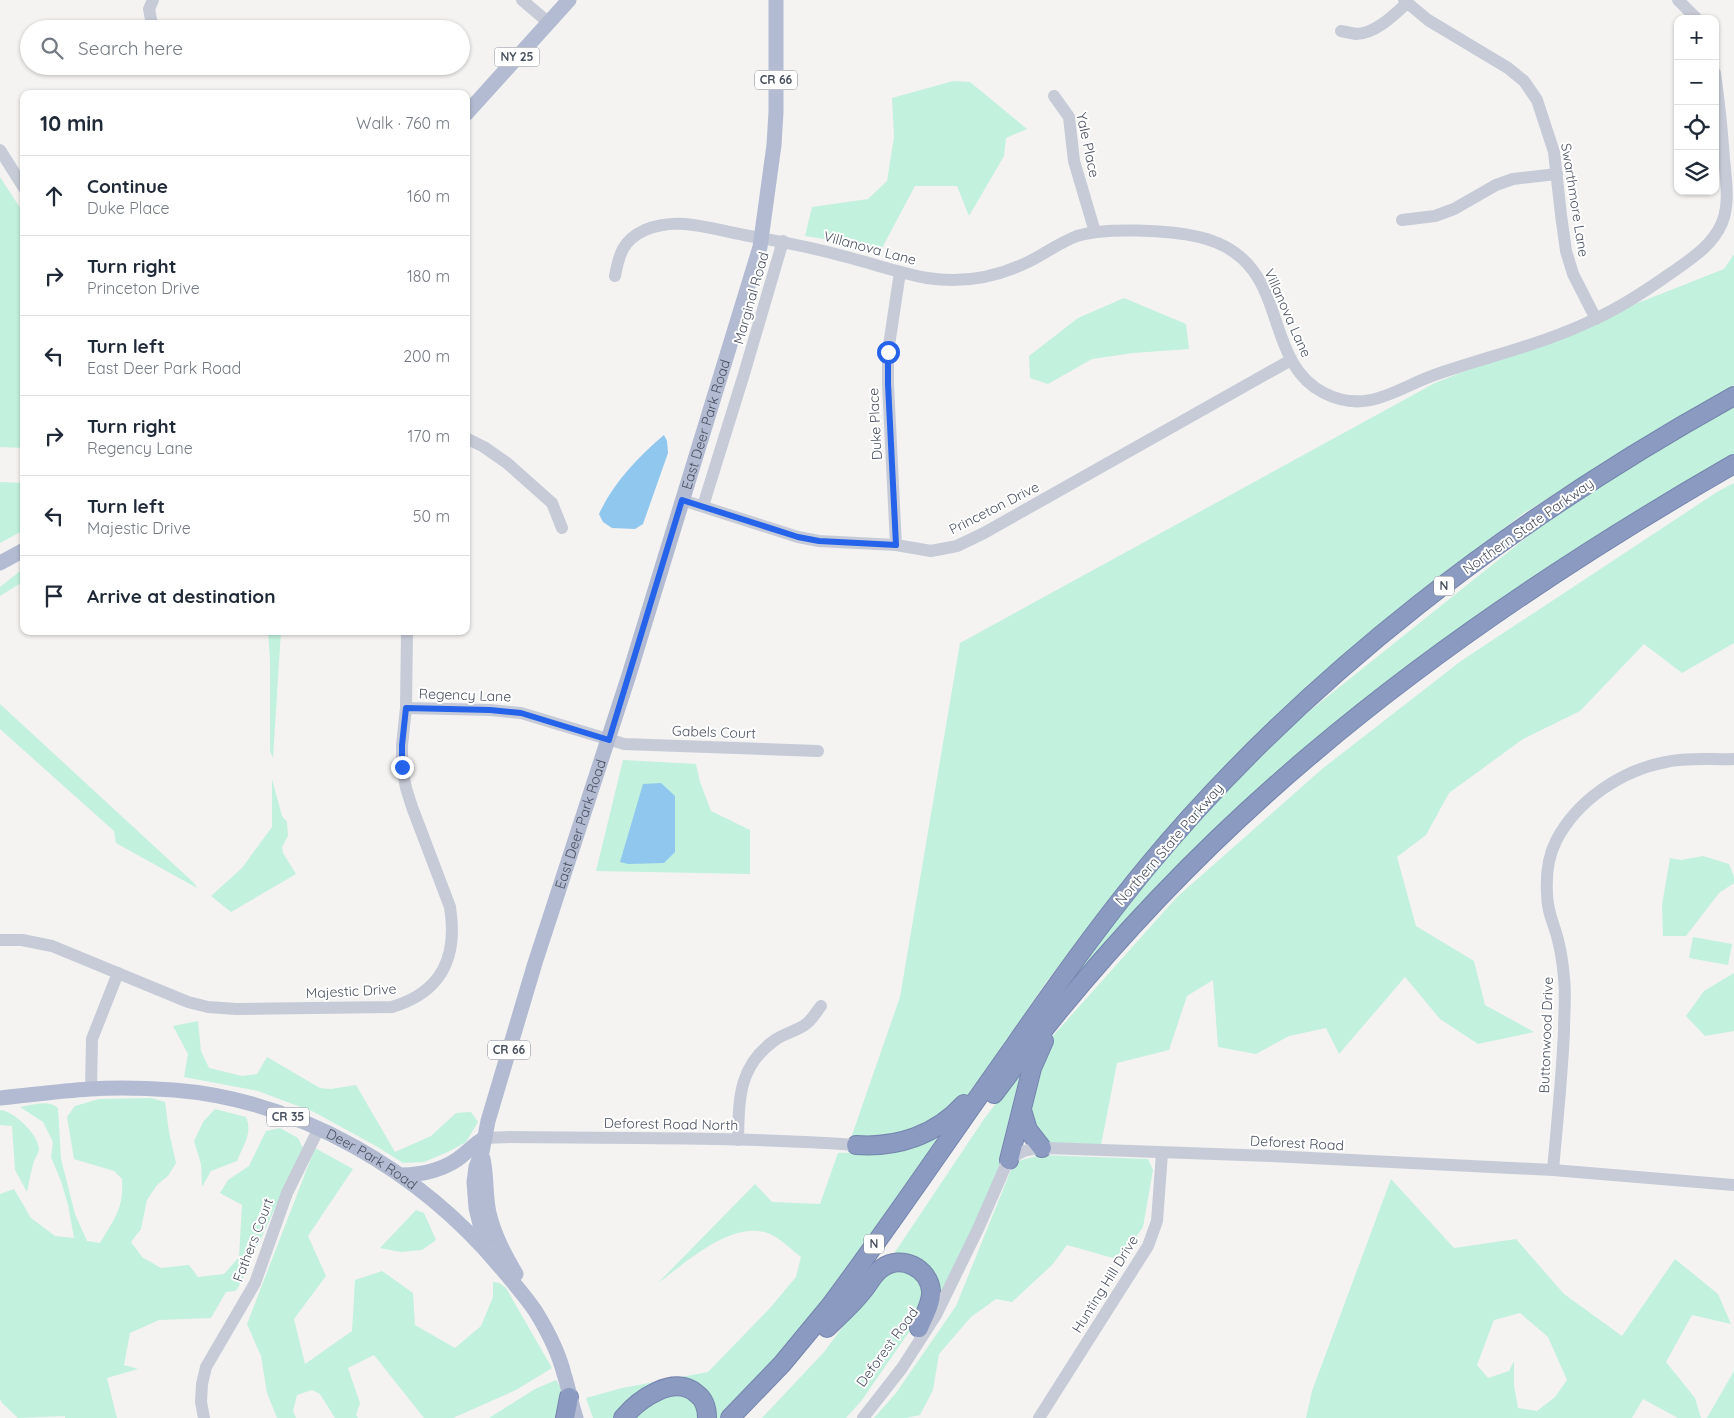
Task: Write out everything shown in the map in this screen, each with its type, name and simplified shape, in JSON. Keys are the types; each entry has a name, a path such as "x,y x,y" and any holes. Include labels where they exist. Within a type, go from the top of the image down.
{"highway":[{"name":"Northern State Parkway","path":"730,1418 782,1364 830,1306 1076,956 1149,864 1224,780 1317,691 1432,595 1516,532 1580,488 1734,396"},
{"name":"Northern State Parkway","path":"746,1418 783,1380 827,1328 1006,1078 1098,965 1158,899 1244,815 1310,755 1381,698 1479,625 1629,526 1734,464"},
{"path":"1009,1160 1032,1068 1042,1044 1076,1001 1098,965"},
{"path":"856,1145 874,1146 901,1142 920,1136 938,1127 959,1109 1004,1059"},
{"path":"1021,1108 1028,1130 1042,1148"},
{"path":"827,1328 862,1293 877,1272 890,1264 903,1262 922,1272 928,1280 930,1288 929,1302 919,1328"},
{"path":"623,1418 644,1399 660,1391 676,1387 689,1388 698,1394 704,1403 707,1418"},
{"path":"565,1418 569,1398"}],"main road":[{"name":"NY 25","path":"470,110 569,0"},
{"name":"East Deer Park Road","path":"486,1249 476,1208 474,1182 488,1121 535,963 609,740 762,238 772,172 775,136 776,0"},
{"path":"0,563 20,552"},
{"name":"Deer Park Road","path":"0,1098 91,1089 176,1090 210,1095 258,1106 319,1128 362,1150 401,1175 438,1204 486,1249 536,1313 553,1345 565,1375 577,1394 586,1418"},
{"path":"401,1175 425,1173 439,1169 453,1163 478,1141 483,1145"},
{"name":"East Deer Park Road","path":"483,1145 488,1206 493,1228 536,1313"},
{"path":"362,1150 400,1165 439,1169"},
{"name":"Deer Park Road","path":"565,1375 569,1398 576,1418"}],"street":[{"path":"152,20 150,10 153,0"},
{"path":"522,0 549,22"},
{"path":"1678,0 1694,15"},
{"path":"1340,31 1358,34 1366,32 1391,17 1406,2"},
{"name":"Swarthmore Lane","path":"1406,2 1428,20 1508,68 1524,81 1537,100 1554,152 1560,216 1566,251 1573,274 1596,319"},
{"name":"Yale Place","path":"1054,96 1070,117 1074,161 1095,232"},
{"name":"Villanova Lane","path":"615,276 620,254 624,246 633,237 663,224 685,223 783,241 842,255 900,272 957,281 984,278 1009,270 1064,242 1095,232 1119,231 1185,234 1223,244 1239,254 1260,279 1291,360 1298,373 1322,392 1337,398 1354,401 1372,400 1388,396 1435,374 1518,350 1596,319 1638,296 1710,244 1722,222 1728,200 1718,105"},
{"path":"0,150 20,182"},
{"path":"1402,220 1435,216 1454,209 1496,185 1513,179 1557,174"},
{"name":"Marginal Road","path":"703,506 783,241"},
{"name":"Duke Place","path":"896,545 888,352 900,272"},
{"name":"Princeton Drive","path":"682,500 798,537 819,541 896,545 931,551 957,546 984,533 1291,360"},
{"path":"470,440 507,463 552,503 562,528"},
{"name":"Majestic Drive","path":"0,940 22,940 52,946 188,1002 208,1007 236,1009 392,1007 408,1002 420,995 434,983 445,966 452,946 453,927 450,907 406,788 402,767 406,708 407,635"},
{"name":"Regency Lane","path":"406,708 490,710 521,713 609,740"},
{"name":"Gabels Court","path":"609,740 624,744 818,751"},
{"name":"Buttonwood Drive","path":"1553,1170 1565,1004 1564,978 1558,939 1549,916 1546,894 1550,858 1556,841 1583,806 1601,790 1622,777 1642,768 1666,762 1688,759 1734,759"},
{"path":"91,1089 92,1039 118,974"},
{"path":"738,1140 739,1102 742,1084 749,1066 775,1040 807,1024 821,1006"},
{"name":"Fathers Court","path":"204,1418 202,1393 206,1367 255,1283 287,1194 319,1128"},
{"name":"Deforest Road North","path":"483,1145 519,1137 738,1140 856,1145"},
{"name":"Deforest Road","path":"863,1418 885,1391 936,1315 1001,1173 1009,1160 1024,1151 1042,1148 1271,1156 1553,1170 1734,1185"},
{"name":"Hunting Hill Drive","path":"1042,1417 1148,1246 1157,1221 1162,1153"},
{"name":"Deforest Road","path":"852,1418 882,1382 945,1293"}],"green space":[{"path":"953,81 970,82 1027,129 1006,138 1004,156 969,216 957,186 915,186 882,248 805,236 812,207 868,199 887,181 894,137 892,98"},
{"path":"0,177 20,208 20,448 0,447"},
{"path":"1734,254 1734,385 1524,513 1395,611 1263,729 1105,907 1047,981 975,1086 954,1112 891,1139 851,1138 900,997 960,643 1435,383 1724,269"},
{"path":"1124,298 1186,324 1189,349 1133,353 1092,359 1048,384 1030,378 1029,356 1078,318"},
{"path":"1734,406 1734,461 1667,498 1265,791 1038,1027 1075,971 1163,858 1282,733 1557,513 1656,450"},
{"path":"0,482 20,483 20,532 0,543"},
{"path":"1734,483 1734,643 1682,673 1644,644 1580,711 1523,739 1449,793 1426,835 1397,857 1416,926 1474,961 1485,1005 1534,1032 1478,1044 1440,1019 1405,977 1339,1054 1326,1028 1289,1036 1256,1054 1218,1047 1213,980 1187,996 1169,1050 1117,1063 1101,1145 1046,1143 1029,1122 1030,1097 1051,1038 1177,897 1322,769 1461,661 1717,492"},
{"path":"20,571 20,584 0,596 0,587"},
{"path":"268,635 281,635 273,758 270,751"},
{"path":"0,704 194,883 197,888 116,843 114,831 0,729"},
{"path":"623,760 696,764 700,782 711,811 750,830 750,874 596,871"},
{"path":"272,779 282,816 287,822 288,836 282,847 283,853 296,874 231,912 211,896 242,868 272,827"},
{"path":"1703,856 1729,864 1734,877 1734,883 1719,893 1686,936 1663,936 1662,905 1670,858 1681,860"},
{"path":"1693,937 1732,944 1728,965 1689,958"},
{"path":"1734,973 1734,1031 1705,1036 1686,1016 1704,991"},
{"path":"198,1021 201,1051 209,1068 242,1076 257,1074 267,1057 320,1088 331,1089 356,1085 395,1152 431,1136 456,1113 471,1112 478,1122 466,1142 450,1151 424,1162 403,1163 314,1112 258,1091 184,1077 188,1054 173,1026"},
{"path":"1027,1063 1030,1066 997,1173 976,1225 939,1297 934,1281 891,1258 984,1119"},
{"path":"151,1098 165,1102 176,1163 168,1176 157,1185 147,1200 141,1229 131,1242 142,1257 161,1268 189,1265 198,1277 224,1274 239,1257 242,1205 220,1193 228,1180 249,1166 266,1131 280,1128 298,1138 303,1148 238,1288 235,1291 226,1292 211,1318 159,1320 130,1333 124,1365 138,1369 107,1378 117,1418 65,1418 65,1416 18,1418 0,1399 0,1194 14,1189 31,1218 55,1236 74,1238 68,1205 51,1157 53,1142 43,1122 20,1107 45,1103 58,1108 61,1159 75,1214 87,1241 100,1243 120,1205 122,1179 114,1171 74,1159 67,1117 75,1106 99,1099"},
{"path":"215,1109 246,1117 248,1134 237,1161 211,1171 202,1187 201,1164 194,1141 203,1122"},
{"path":"0,1110 12,1114 25,1125 31,1131 38,1144 39,1150 34,1161 27,1192 15,1170 12,1126 0,1125"},
{"path":"947,1130 853,1269 724,1418 713,1418 680,1382 620,1418 593,1418 586,1398 622,1388 708,1372 770,1308 796,1277 801,1257 774,1236 756,1231 741,1232 725,1237 710,1245 657,1284 755,1184 772,1202 820,1204 838,1153 873,1152"},
{"path":"315,1148 353,1169 308,1236 326,1276 294,1319 305,1364 352,1331 355,1280 382,1271 413,1293 415,1325 455,1348 481,1326 493,1297 493,1282 499,1283 506,1288 552,1368 516,1390 453,1418 424,1418 374,1355 348,1368 360,1403 356,1415 358,1418 335,1418 320,1394 312,1390 297,1395 293,1411 296,1418 277,1418 267,1393 261,1356 247,1324"},
{"path":"1041,1155 1148,1159 1153,1170 1143,1227 1120,1260 1067,1245 1052,1265 1012,1302 996,1299 971,1317 939,1354 933,1390 920,1415 906,1418 874,1418 896,1393 956,1306 1011,1170 1021,1160"},
{"path":"1391,1179 1454,1248 1516,1239 1564,1294 1622,1336 1675,1259 1718,1294 1731,1324 1692,1315 1666,1362 1695,1398 1701,1418 1678,1418 1643,1399 1632,1418 1306,1418 1312,1391","holes":["1520,1313 1548,1337 1567,1380 1555,1397 1537,1411 1518,1408 1514,1385 1514,1361 1509,1371 1488,1378 1477,1365 1494,1320"]},
{"path":"416,1210 424,1213 436,1240 422,1250 401,1252 380,1248"},
{"path":"897,1268 921,1277 924,1310 862,1400 846,1418 762,1418 824,1352 876,1282"},
{"path":"1734,1371 1734,1418 1707,1418"},
{"path":"556,1380 562,1390 562,1418 489,1418 535,1389"},
{"path":"686,1393 698,1400 704,1418 633,1418 658,1400"}],"water":[{"path":"664,435 667,441 668,453 643,524 635,529 612,528 603,522 599,514 611,492 627,471"},
{"path":"661,783 675,796 675,852 664,863 628,864 620,862 643,784"}],"route":[{"path":"402,767 406,708 490,710 521,713 609,740 682,500 798,537 819,541 896,545 888,352"}]}
